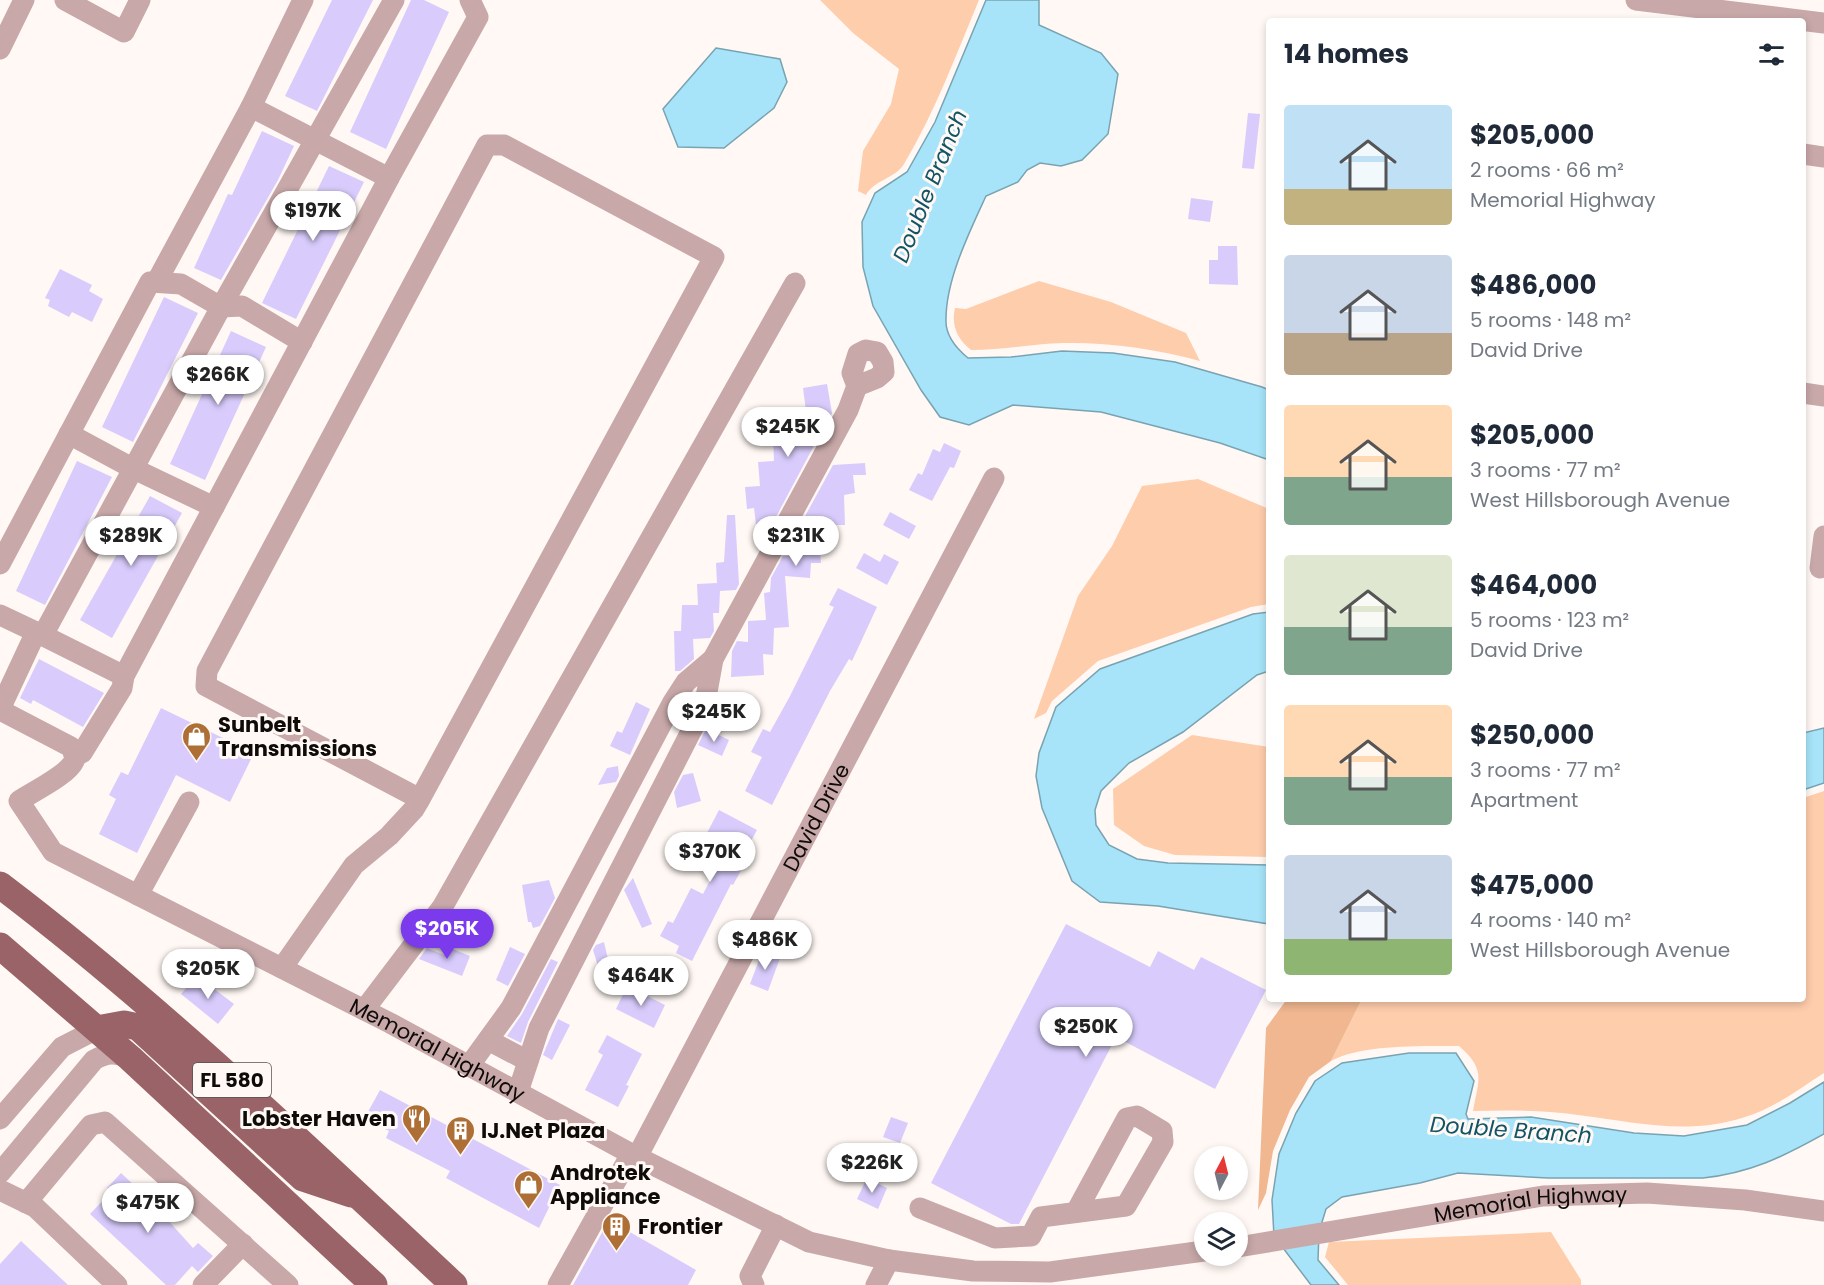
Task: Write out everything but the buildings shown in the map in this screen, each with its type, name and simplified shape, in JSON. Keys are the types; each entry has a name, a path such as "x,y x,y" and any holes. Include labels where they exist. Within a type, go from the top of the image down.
{"main road":[{"name":"FL 580","path":"0,885 136,997 285,1126 355,1195 454,1285"},
{"name":"FL 580","path":"0,946 130,1058 374,1285"},
{"path":"97,1029 124,1024 138,1027 303,1178 355,1195"}],"street":[{"path":"0,49 24,0"},
{"path":"64,0 124,32 140,0"},
{"path":"157,281 251,107 303,0"},
{"path":"394,0 134,469 37,638 0,709 71,747 74,755 82,753 123,688 124,676 389,178 478,17 470,0"},
{"path":"1636,0 1677,3 1787,18"},
{"path":"1806,21 1824,23"},
{"path":"251,107 389,178"},
{"path":"282,968 354,865 388,836 414,809 420,799 714,257 504,145 487,145 207,671 206,686 420,799"},
{"path":"1806,154 1824,157"},
{"path":"0,564 150,282 181,284 222,307 242,306 302,342"},
{"path":"364,1010 443,906 795,283"},
{"path":"518,1092 539,1028 701,712 713,659 848,410 857,386"},
{"path":"1806,393 1824,396"},
{"path":"69,434 134,469 214,507"},
{"name":"David Drive","path":"558,1285 634,1156 994,478"},
{"path":"1822,568 1824,536"},
{"path":"1806,556 1810,556 1822,568"},
{"path":"0,615 37,638 124,676"},
{"path":"469,1066 511,1008 686,682 713,659"},
{"path":"652,743 677,757"},
{"name":"Memorial Highway","path":"74,755 67,770 20,801 53,852 364,1010 634,1156 809,1242 889,1260 1025,1279 1050,1272 1194,1252"},
{"path":"138,895 189,802"},
{"path":"581,878 608,892"},
{"path":"0,1119 62,1047 97,1029"},
{"path":"488,1040 528,1061"},
{"path":"0,1173 94,1060 105,1054 115,1053 130,1058"},
{"path":"920,1208 995,1238 1031,1236 1041,1217 1126,1206 1163,1142 1162,1131 1137,1116 1127,1118 1076,1212"},
{"path":"26,1203 91,1125 105,1122 288,1285"},
{"path":"0,1190 35,1207 117,1285"},
{"name":"Memorial Highway","path":"1248,1245 1543,1196 1647,1193 1745,1200 1824,1211"},
{"path":"754,1285 750,1276 776,1225"},
{"path":"1023,1237 1025,1279"},
{"path":"203,1285 243,1244"},
{"path":"876,1285 889,1260"}],"shaded area":[{"path":"820,0 979,0 935,104 904,164 896,173 874,186 866,195 858,191 863,151 891,104 899,69 853,33"},
{"path":"1039,281 1111,302 1186,333 1200,361 1115,345 1063,343 971,350 962,341 956,331 955,308 966,309"},
{"path":"1198,479 1266,508 1266,604 1251,607 1098,661 1052,701 1046,713 1034,719 1078,596 1112,546 1142,486"},
{"path":"1192,735 1266,747 1266,857 1175,855 1144,846 1114,825 1113,789"},
{"path":"1824,791 1824,1073 1776,1104 1723,1123 1682,1127 1551,1112 1473,1111 1478,1084 1477,1069 1468,1054 1459,1046 1375,1049 1344,1055 1331,1061 1360,1002 1806,1002 1806,797"},
{"path":"1285,1002 1360,1002 1331,1061 1309,1077 1290,1110 1273,1151 1266,1193 1258,1210 1266,1028"},
{"path":"1551,1232 1581,1280 1581,1285 1348,1285 1325,1257 1329,1242"}],"water":[{"name":"Double Branch","path":"986,0 1039,0 1039,25 1101,53 1118,74 1108,134 1082,160 1061,166 1040,163 1027,170 1018,182 986,196 954,272 947,304 947,331 952,341 968,358 1011,357 1062,351 1113,353 1175,362 1262,387 1266,389 1266,459 1220,443 1101,412 1013,405 969,425 940,417 921,390 873,306 863,267 862,222 875,193 907,172 935,122"},
{"path":"716,48 780,59 787,82 774,108 724,148 678,147 663,109"},
{"path":"1266,612 1266,672 1257,675 1183,732 1129,763 1101,791 1095,810 1096,825 1109,845 1137,859 1168,863 1266,865 1266,924 1158,906 1100,902 1072,881 1042,808 1036,776 1039,753 1056,707 1100,669 1253,614"},
{"path":"1824,728 1824,783 1806,789 1806,732"},
{"name":"Double Branch","path":"1409,1053 1456,1053 1474,1081 1466,1114 1468,1119 1531,1117 1634,1133 1684,1136 1747,1125 1824,1082 1824,1134 1766,1163 1720,1176 1703,1178 1548,1178 1458,1173 1420,1183 1342,1197 1326,1209 1319,1232 1318,1260 1339,1285 1311,1285 1274,1236 1272,1200 1279,1154 1296,1113 1315,1081 1342,1063"}],"place":[{"name":"Sunbelt Transmissions","path":"197,762"},
{"name":"Lobster Haven","path":"417,1144"},
{"name":"IJ.Net Plaza","path":"460,1156"},
{"name":"Androtek Appliance","path":"529,1210"},
{"name":"Frontier","path":"617,1252"}]}
